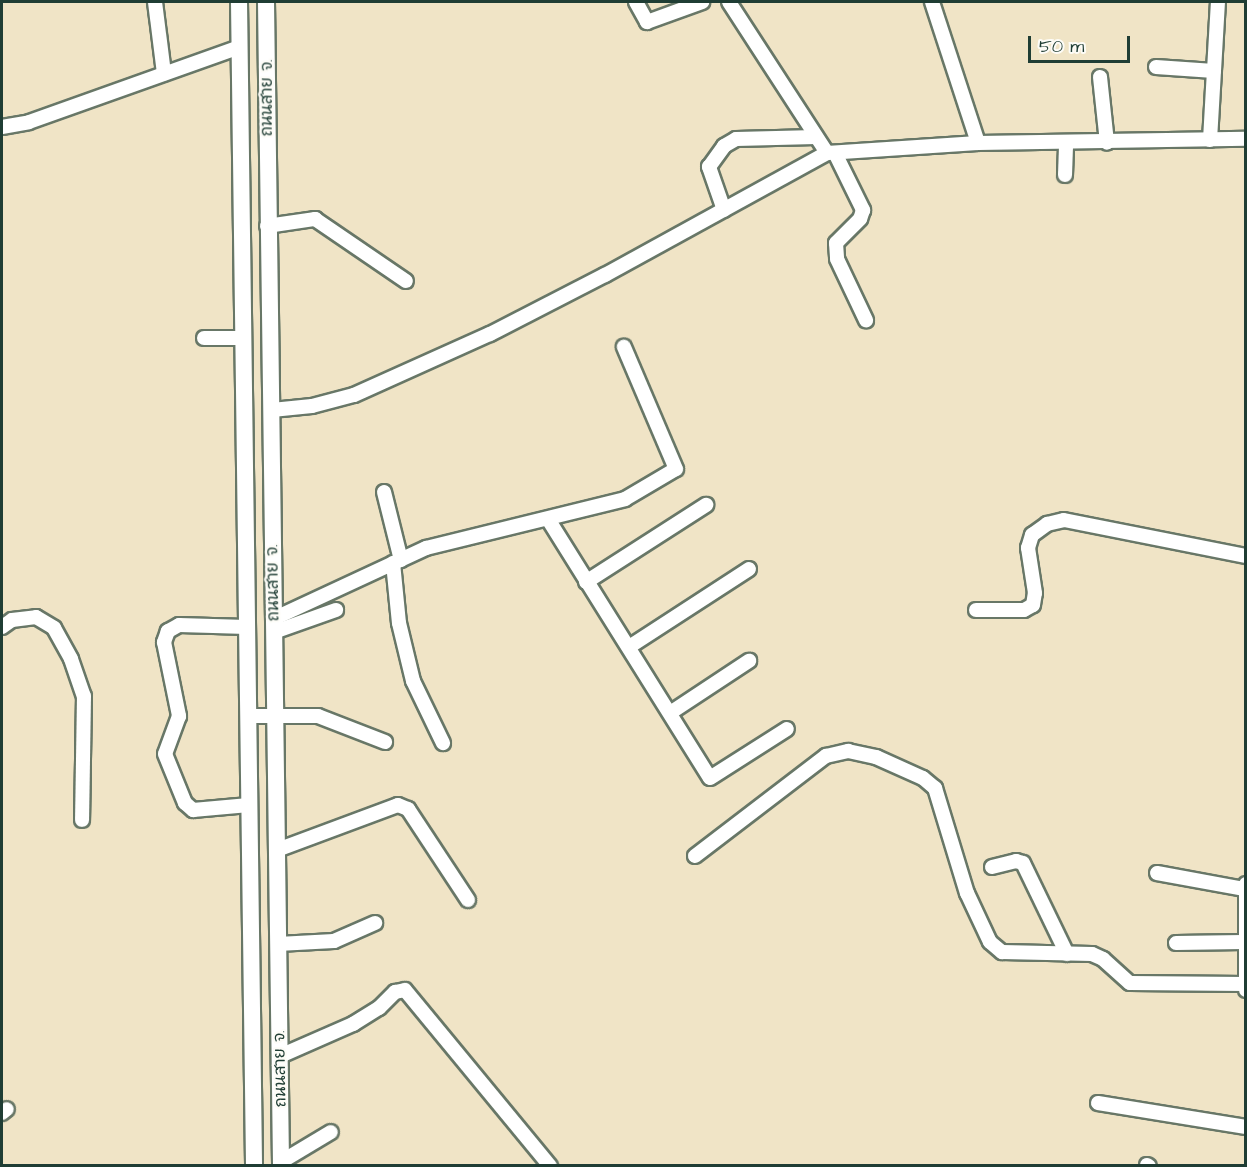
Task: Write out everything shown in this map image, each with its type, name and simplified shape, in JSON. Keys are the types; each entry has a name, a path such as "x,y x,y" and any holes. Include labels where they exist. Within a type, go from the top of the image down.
{"main road":[{"name":"ถนนสาย จ.","path":"239,2 254,1166"},
{"name":"ถนนสาย จ.","path":"266,2 267,226 272,410 281,1164"}],"street":[{"path":"155,2 164,73"},
{"path":"636,2 647,22 702,2"},
{"path":"729,2 816,137 831,153 863,210 861,219 836,243 837,260 866,320"},
{"path":"1210,140 1218,2"},
{"path":"937,3 978,144"},
{"path":"2,128 29,122 240,47"},
{"path":"1156,67 1214,71"},
{"path":"1100,77 1107,143"},
{"path":"724,210 709,167 724,146 736,140 816,137"},
{"path":"272,410 331,402 423,364 595,281 831,153 978,144 1245,139"},
{"path":"1065,175 1066,144"},
{"path":"267,226 315,219 406,281"},
{"path":"204,338 243,338"},
{"path":"274,625 426,548 495,528 548,519 625,499 676,470 624,347"},
{"path":"384,492 397,562 399,624 413,681 443,743"},
{"path":"586,582 706,505"},
{"path":"548,519 711,778 787,729"},
{"path":"976,610 1024,610 1033,605 1035,593 1028,548 1032,535 1047,524 1064,520 1245,556"},
{"path":"629,647 749,569"},
{"path":"274,625 336,610"},
{"path":"2,627 12,620 36,616 54,628 71,659 84,696 82,820"},
{"path":"247,627 179,625 168,631 164,642 179,716 165,754 184,802 193,810 249,805"},
{"path":"670,713 748,662"},
{"path":"248,716 275,714 318,716 385,742"},
{"path":"695,856 826,756 848,752 876,757 923,778 934,788 954,859 990,942 1002,952 1092,954 1103,959 1130,983 1245,984"},
{"path":"277,850 398,805 408,809 468,900"},
{"path":"992,867 1016,861 1023,863 1067,954"},
{"path":"1157,873 1245,886 1245,990"},
{"path":"278,944 334,941 375,923"},
{"path":"1176,943 1244,942"},
{"path":"280,1056 353,1024 379,1008 395,992 405,990 550,1166"},
{"path":"1098,1103 1245,1127"},
{"path":"281,1164 331,1132"}]}
